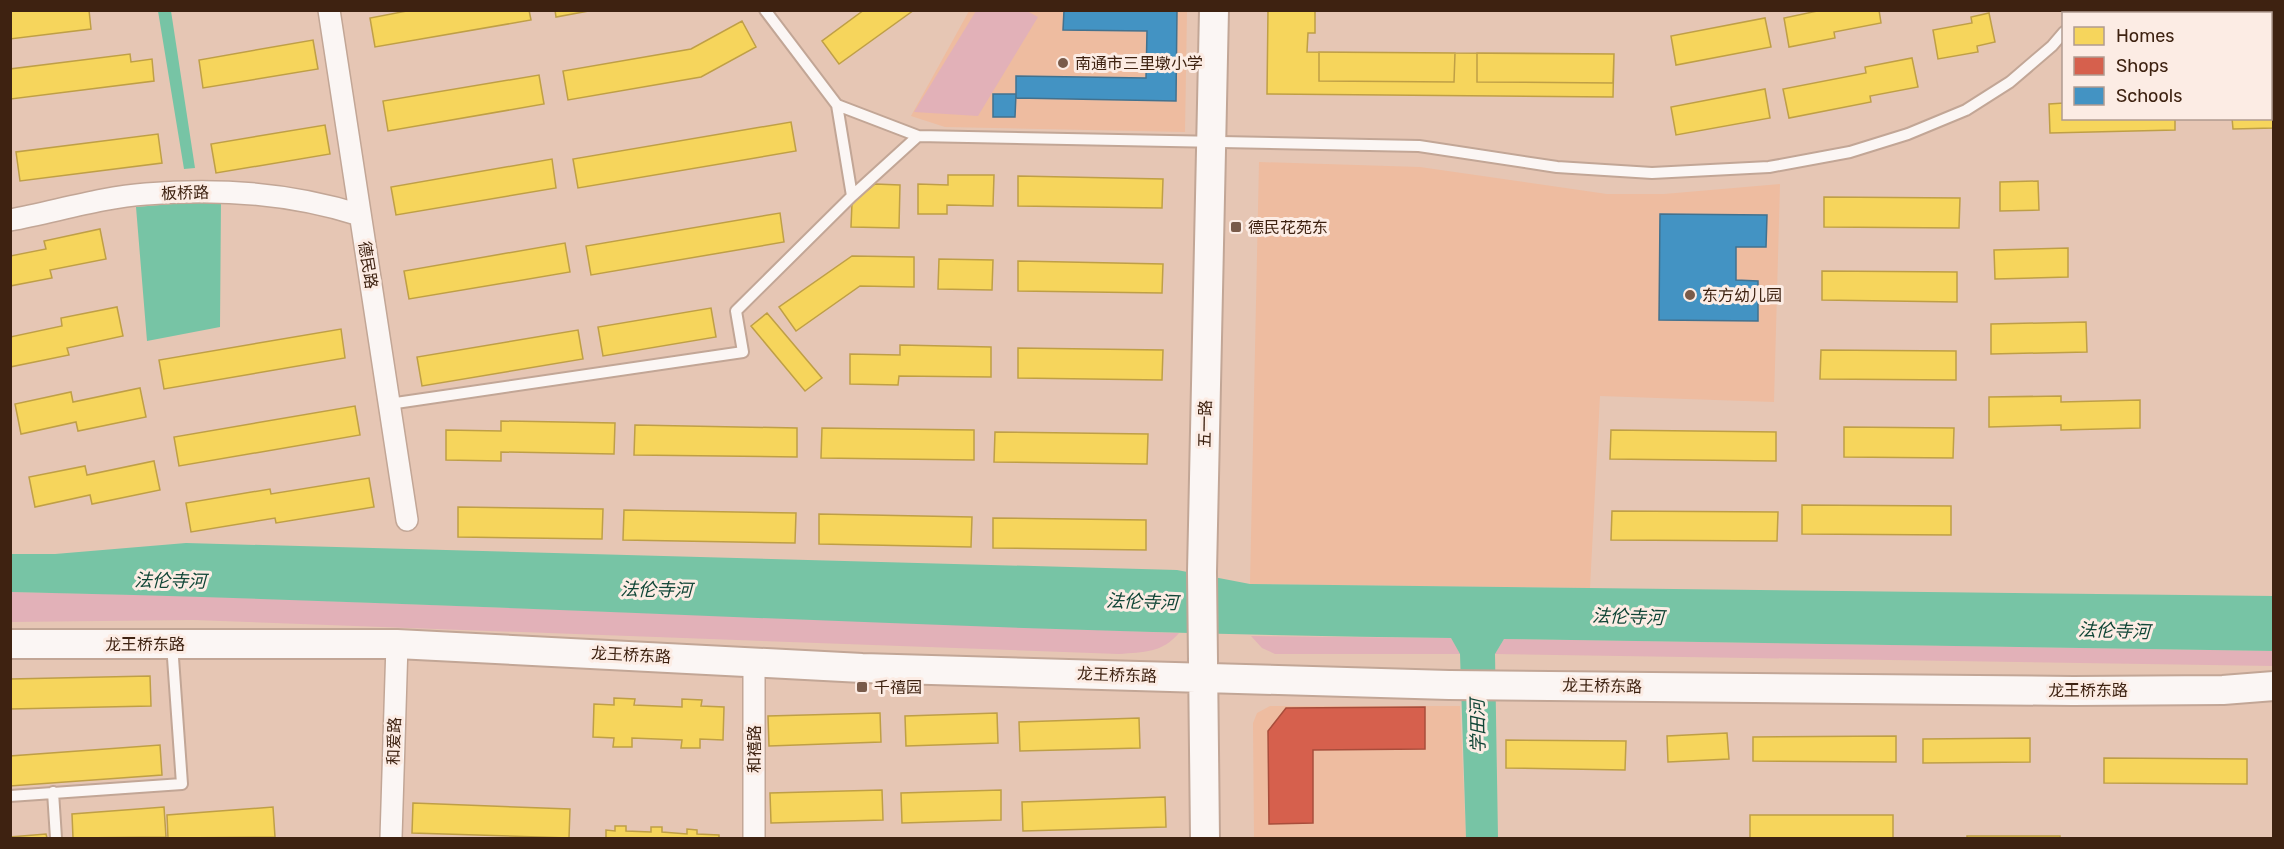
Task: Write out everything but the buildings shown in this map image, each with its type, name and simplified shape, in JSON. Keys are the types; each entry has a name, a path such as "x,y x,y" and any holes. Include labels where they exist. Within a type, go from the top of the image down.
{"main road":[{"name":"五一路","path":"1214,10 1220,142"},
{"name":"五一路","path":"1205,838 1212,637 1211,574 1220,142 1230,10"},
{"name":"龙王桥东路","path":"10,644 397,644 754,660 861,668 1449,685 2223,690 2274,686"},
{"name":"五一路","path":"1211,679 1224,838"},
{"name":"龙王桥东路","path":"2223,690 2274,696"}],"street":[{"name":"德民路","path":"329,10 406,520"},
{"name":"板桥路","path":"10,220 144,194 219,192 294,198 360,215"},
{"name":"和爱路","path":"391,838 397,644"},
{"name":"和禧路","path":"754,660 754,838"}],"lane":[{"path":"765,10 837,105 852,196"},
{"path":"837,105 918,136 1419,146 1557,167 1652,173 1769,167 1850,152 1908,134 1966,110 2010,82 2052,46 2062,34"},
{"path":"389,404 742,352 736,311 852,196 918,136"},
{"path":"10,796 182,784 172,644"},
{"path":"52,792 56,838"}],"shaded area":[{"name":"南通市三里墩小学","path":"969,11 1187,11 1185,132 945,127 911,116"},
{"path":"976,11 1027,11 1038,17 978,116 914,112"},
{"path":"1259,162 1420,167 1607,194 1664,194 1780,184 1774,402 1600,396 1590,588 1250,584"},
{"path":"11,592 191,596 1179,633 1173,640 1159,648 1119,654 193,620 11,622"},
{"path":"1251,636 1451,638 1460,654 1275,654 1262,648"},
{"path":"1504,639 2273,651 2274,666 1495,654"},
{"path":"1270,706 1460,706 1466,838 1254,838 1253,723 1257,713"}],"water":[{"path":"158,11 171,11 195,168 184,169"},
{"path":"221,200 220,327 147,341 136,207"},
{"path":"186,543 1177,570 1250,584 2273,596 2274,651 1504,639 1495,654 1498,838 1466,838 1460,654 1451,638 1091,630 11,592 11,554 55,554"}],"place":[{"name":"南通市三里墩小学","path":"1063,63"},
{"name":"德民花苑东","path":"1236,227"},
{"name":"东方幼儿园","path":"1690,295"},
{"name":"千禧园","path":"862,687"}],"water label":[{"name":"法伦寺河","path":"170,581"},
{"name":"法伦寺河","path":"656,590"},
{"name":"法伦寺河","path":"1142,602"},
{"name":"法伦寺河","path":"1628,617"},
{"name":"法伦寺河","path":"2114,631"},
{"name":"学田河","path":"1478,726"}]}
